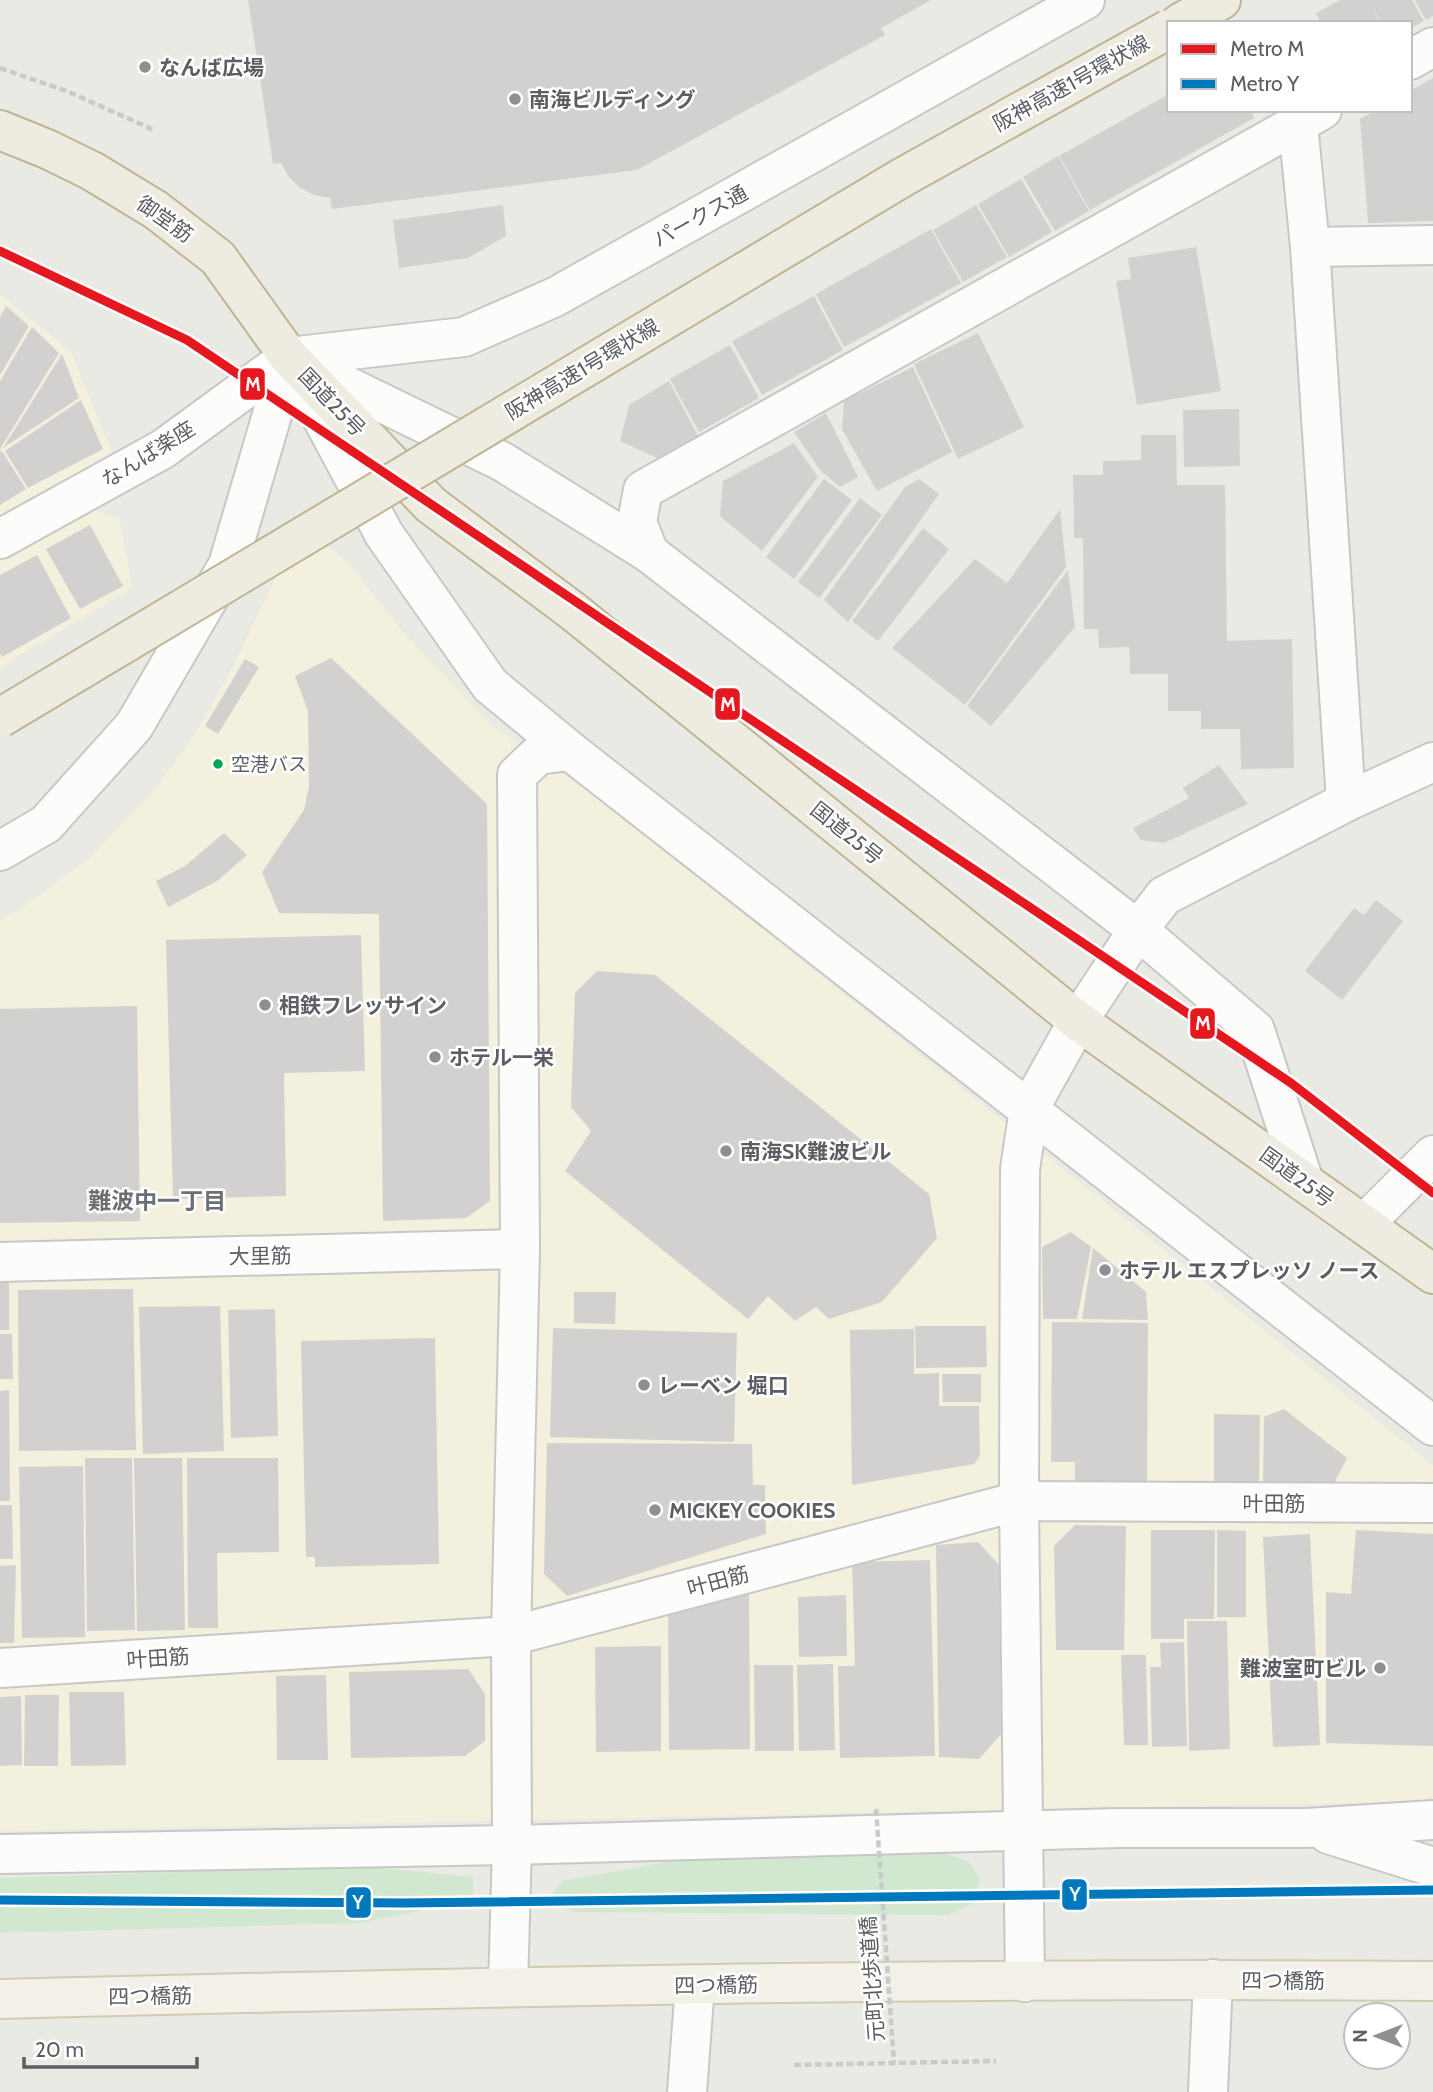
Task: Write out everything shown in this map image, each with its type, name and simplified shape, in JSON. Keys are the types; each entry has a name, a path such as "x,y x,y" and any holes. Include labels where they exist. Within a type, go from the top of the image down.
{"highway":[{"path":"1184,21 1221,0"},
{"name":"阪神高速1号環状線","path":"0,718 903,177 1167,30"},
{"name":"御堂筋","path":"0,130 47,149 92,172 156,210 218,258 289,357"},
{"name":"国道25号","path":"289,357 431,505 574,612 1078,1020 1433,1274"}],"main road":[{"name":"四つ橋筋","path":"0,1999 508,1987 1213,1979 1433,1981"}],"street":[{"name":"パークス通","path":"289,357 464,337 555,297 1084,0"},
{"path":"1412,59 1433,47"},
{"path":"649,553 637,522 643,490 1310,117 1310,247 1346,802"},
{"path":"1310,247 1433,245"},
{"name":"なんば楽座","path":"0,539 163,449 289,357"},
{"path":"289,357 503,462 649,553 1138,930 1255,1030 1304,1182"},
{"path":"289,357 384,534 490,685 570,751 1433,1426"},
{"path":"0,851 46,824 134,726 228,565 289,357"},
{"path":"508,1987 512,1845 511,1636 520,1249 517,775 538,755 570,751"},
{"path":"1025,1982 1019,1501 1020,1169 1029,1109 1078,1020 1164,896 1346,802 1433,762"},
{"path":"1364,1224 1433,1155"},
{"name":"大里筋","path":"0,1262 520,1249"},
{"name":"叶田筋","path":"0,1668 511,1636 1019,1501 1433,1503"},
{"path":"0,1854 512,1845 1118,1828 1307,1828 1433,1820"},
{"path":"1307,1828 1433,1867"},
{"path":"1209,2092 1213,1979"},
{"path":"687,2092 695,1985"}],"path":[{"path":"0,68 69,92 154,130"},
{"name":"元町北歩道橋","path":"876,1810 894,2062"},
{"path":"793,2065 996,2061"}],"shaded area":[{"path":"0,294 71,352 111,450 95,510 120,519 132,588 0,667"},
{"path":"321,541 346,560 401,630 493,727 594,794 1433,1465 1433,1801 0,1831 0,920 22,908 89,858 152,793 193,737 234,665 284,560"}],"green space":[{"path":"948,1854 971,1863 980,1881 975,1902 949,1915 575,1912 547,1900 562,1881 682,1859"},
{"path":"359,1866 473,1877 473,1900 360,1923 0,1933 0,1878"}],"building":[{"name":"南海ビルディング","path":"248,0 931,0 881,28 885,35 637,170 332,209 330,198 314,195 299,187 288,176 281,163 273,164"},
{"path":"1340,0 1412,0 1424,21 1412,28 1412,21 1380,21 1369,2 1379,21 1320,21 1316,13"},
{"path":"1415,0 1433,0 1433,16 1426,20"},
{"path":"1433,78 1433,221 1368,223 1360,119 1372,112 1412,112 1412,90"},
{"path":"1167,95 1167,112 1251,112 1254,118 1090,210 1059,156"},
{"path":"1058,156 1089,211 1055,231 1023,177"},
{"path":"1021,179 1052,232 1009,257 978,204"},
{"path":"503,205 506,236 468,258 399,268 393,220"},
{"path":"976,205 1007,257 963,282 933,230"},
{"path":"931,229 961,283 844,347 816,294"},
{"path":"1196,247 1221,391 1137,405 1116,281 1131,279 1128,258"},
{"path":"814,296 843,350 762,395 732,341"},
{"path":"6,306 29,326 0,375 0,317"},
{"path":"32,327 59,353 0,449 0,381"},
{"path":"978,333 1024,427 958,459 914,364"},
{"path":"730,345 759,398 699,432 670,379"},
{"path":"62,354 79,398 3,448"},
{"path":"913,367 952,452 877,491 842,429 844,401"},
{"path":"669,381 698,436 657,458 620,441 629,405"},
{"path":"81,400 103,449 28,488 5,451"},
{"path":"1239,409 1240,466 1184,467 1183,410"},
{"path":"826,413 858,477 840,487 820,470 794,432"},
{"path":"1141,435 1176,435 1177,485 1225,485 1227,641 1292,639 1294,768 1241,769 1240,729 1201,729 1201,711 1168,711 1168,674 1130,674 1129,647 1099,648 1098,629 1084,629 1083,538 1074,538 1073,475 1103,475 1103,461 1141,460"},
{"path":"794,443 818,477 762,551 720,516 723,481"},
{"path":"2,451 26,489 0,505 0,452"},
{"path":"824,479 852,500 794,579 766,557"},
{"path":"919,479 939,494 848,622 824,600 905,487"},
{"path":"860,498 882,515 819,598 798,582"},
{"path":"1060,509 1066,567 965,705 892,648 975,559 1007,583"},
{"path":"90,525 123,586 80,609 46,549"},
{"path":"923,528 949,549 878,641 852,621"},
{"path":"37,555 71,618 2,657 0,575"},
{"path":"1068,570 1075,627 991,726 967,706"},
{"name":"ホテル一栄","path":"331,658 487,804 490,1201 466,1218 383,1221 379,914 279,913 262,872 304,810 309,787 308,711 295,676"},
{"path":"245,659 259,667 218,734 205,726"},
{"path":"1219,765 1248,804 1164,843 1141,840 1133,828 1189,798 1183,788"},
{"path":"224,833 247,855 217,881 168,907 156,881 185,866"},
{"path":"1376,900 1403,921 1342,1000 1305,971 1354,908 1364,915"},
{"name":"相鉄フレッサイン","path":"361,935 365,1071 284,1073 286,1196 173,1199 166,940"},
{"name":"南海SK難波ビル","path":"597,971 655,975 929,1194 937,1238 882,1302 829,1319 816,1307 795,1321 768,1296 748,1319 565,1171 591,1131 571,1107 575,993"},
{"path":"137,1006 140,1221 0,1223 0,1009"},
{"path":"1071,1232 1091,1247 1077,1319 1043,1319 1042,1247"},
{"name":"ホテル エスプレッソ ノース","path":"1093,1248 1146,1292 1148,1320 1082,1319"},
{"path":"0,1281 9,1281 9,1330 0,1330"},
{"path":"133,1289 136,1450 19,1451 18,1290"},
{"path":"574,1292 616,1292 615,1324 574,1323"},
{"path":"220,1306 224,1451 143,1454 139,1307"},
{"path":"275,1309 278,1436 231,1438 228,1310"},
{"path":"1052,1322 1148,1323 1147,1483 1075,1483 1075,1462 1051,1462"},
{"path":"915,1326 986,1326 987,1367 916,1368"},
{"name":"レーベン 堀口","path":"553,1328 737,1333 734,1442 550,1437"},
{"path":"914,1329 914,1374 939,1373 939,1406 979,1406 980,1455 974,1464 852,1485 850,1330"},
{"path":"0,1334 12,1334 13,1379 0,1379"},
{"path":"435,1338 439,1564 315,1567 315,1557 306,1557 301,1341"},
{"path":"942,1374 981,1374 981,1402 943,1402"},
{"path":"9,1390 10,1501 0,1501 0,1391"},
{"path":"1284,1409 1347,1458 1332,1487 1263,1489 1264,1417"},
{"path":"1214,1414 1260,1415 1259,1489 1214,1488"},
{"name":"MICKEY COOKIES","path":"547,1443 752,1444 753,1485 765,1485 766,1534 567,1596 544,1574"},
{"path":"85,1458 132,1458 135,1630 87,1631"},
{"path":"134,1458 182,1458 185,1630 137,1631"},
{"path":"187,1458 278,1458 279,1552 217,1553 218,1628 188,1628"},
{"path":"83,1466 85,1637 22,1638 19,1467"},
{"path":"0,1505 12,1505 13,1559 0,1559"},
{"path":"1075,1525 1126,1526 1124,1650 1056,1650 1054,1546"},
{"path":"1151,1530 1215,1530 1214,1619 1184,1619 1184,1639 1151,1639"},
{"path":"1217,1530 1246,1531 1246,1617 1217,1617"},
{"name":"難波室町ビル","path":"1356,1530 1433,1534 1433,1746 1326,1743 1326,1592 1351,1594"},
{"path":"1310,1534 1320,1745 1273,1747 1263,1537"},
{"path":"978,1542 999,1565 1001,1734 979,1759 939,1757 936,1545"},
{"path":"930,1560 935,1756 840,1758 838,1666 855,1666 852,1562"},
{"path":"16,1565 14,1643 0,1643 0,1566"},
{"path":"749,1592 750,1749 669,1750 668,1613"},
{"path":"846,1595 847,1656 799,1657 798,1597"},
{"path":"1187,1621 1227,1621 1230,1749 1189,1751"},
{"path":"1184,1642 1187,1746 1152,1747 1150,1667 1161,1667 1160,1643"},
{"path":"661,1646 661,1751 596,1752 595,1647"},
{"path":"1121,1655 1146,1655 1148,1745 1124,1745"},
{"path":"833,1664 835,1750 799,1751 797,1665"},
{"path":"754,1665 793,1665 794,1751 755,1751"},
{"path":"468,1669 485,1694 485,1741 465,1756 351,1758 349,1672"},
{"path":"326,1675 328,1760 277,1760 276,1676"},
{"path":"69,1692 124,1692 126,1765 71,1766"},
{"path":"25,1695 59,1695 58,1766 24,1766"},
{"path":"21,1696 22,1765 0,1766 0,1697"}],"metro line":[{"name":"M","path":"0,251 187,340 1291,1083 1433,1193"},
{"name":"Y","path":"0,1900 405,1903 1433,1890"}],"place":[{"name":"なんば広場","path":"145,67"},
{"name":"南海ビルディング","path":"515,99"},
{"name":"空港バス","path":"218,764"},
{"name":"相鉄フレッサイン","path":"265,1005"},
{"name":"ホテル一栄","path":"435,1057"},
{"name":"南海SK難波ビル","path":"726,1151"},
{"name":"ホテル エスプレッソ ノース","path":"1105,1270"},
{"name":"レーベン 堀口","path":"644,1385"},
{"name":"MICKEY COOKIES","path":"655,1510"},
{"name":"難波室町ビル","path":"1380,1668"}],"district":[{"name":"難波中一丁目","path":"157,1201"}]}
